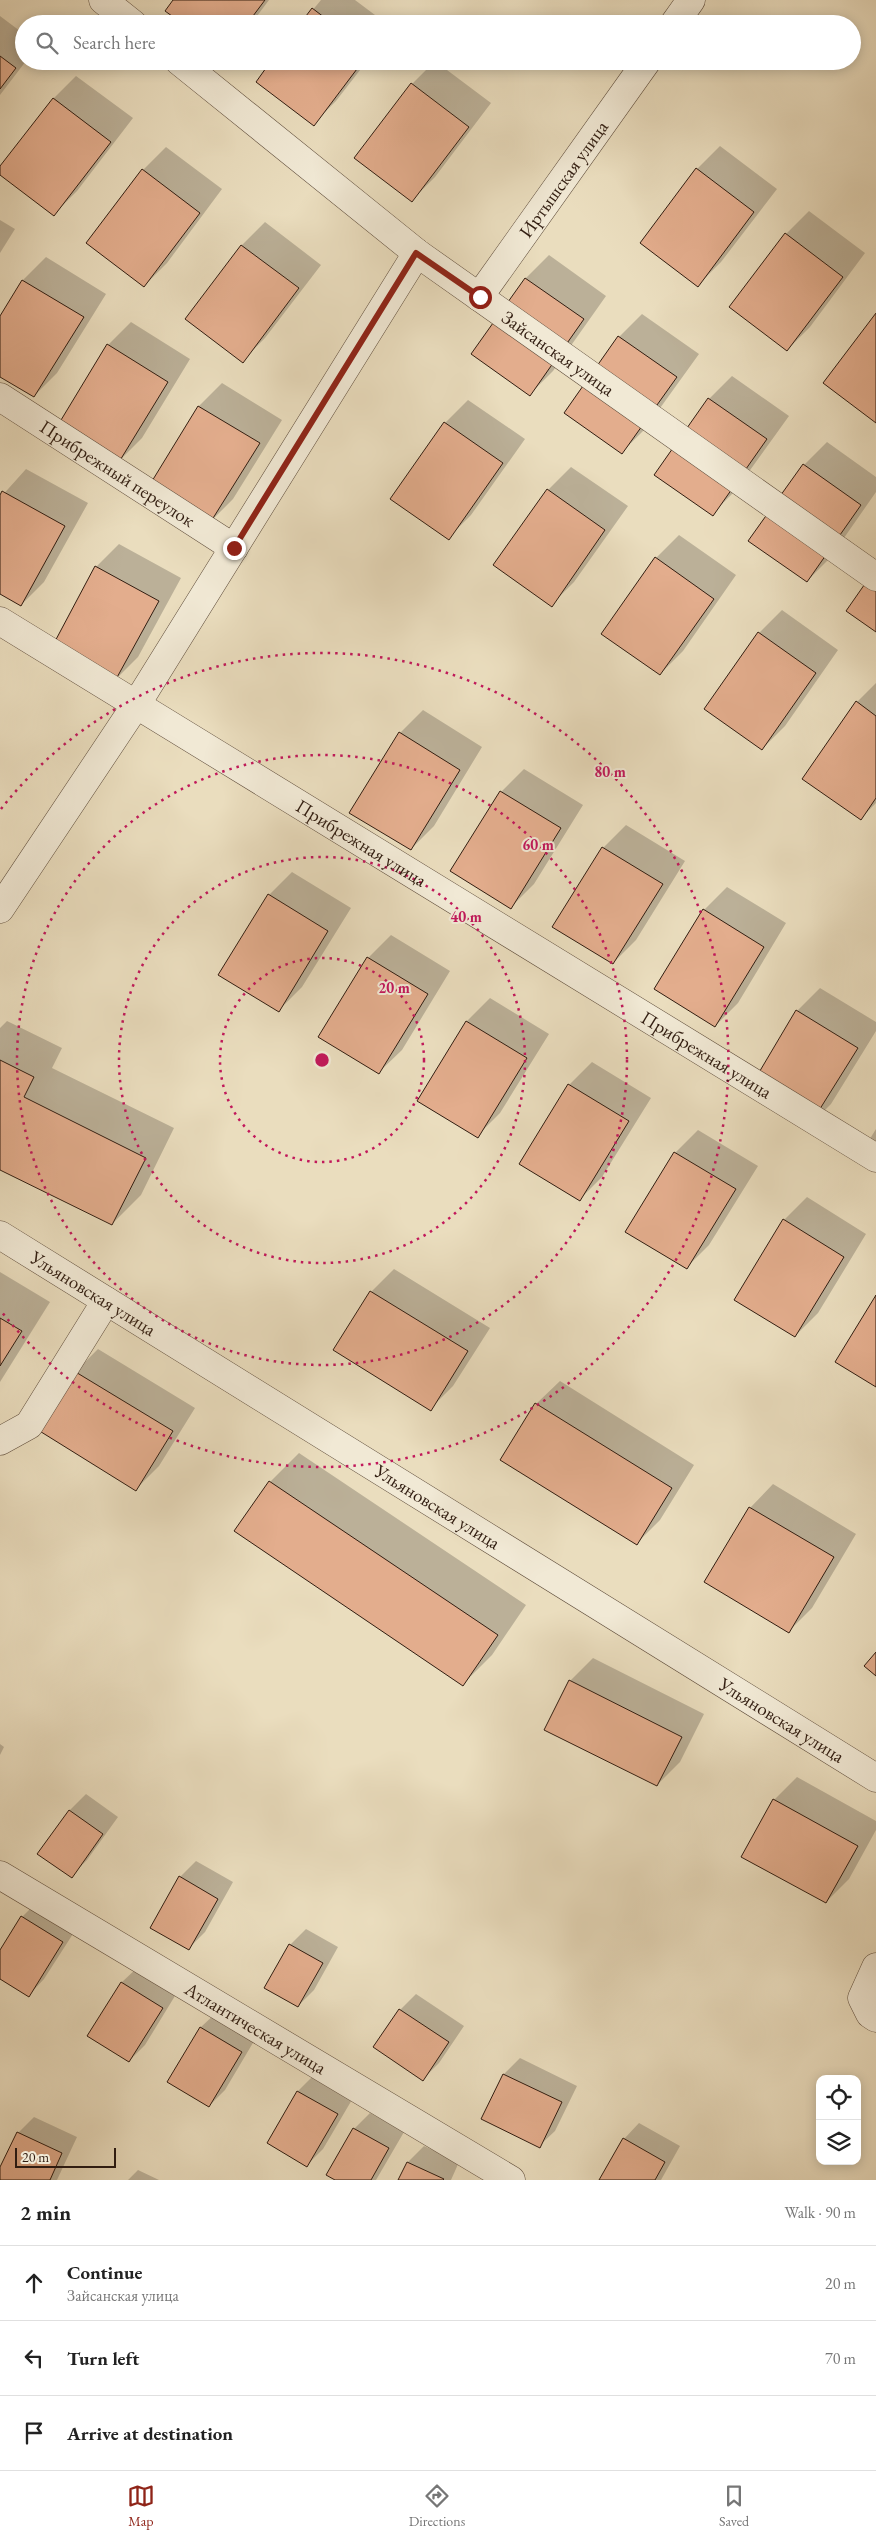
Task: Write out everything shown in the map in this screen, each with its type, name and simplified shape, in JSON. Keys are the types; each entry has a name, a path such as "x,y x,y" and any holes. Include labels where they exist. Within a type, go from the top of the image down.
{"street":[{"path":"103,0 122,15"},
{"path":"680,15 690,0"},
{"name":"Зайсанская улица","path":"190,70 416,253 876,577"},
{"name":"Иртышская улица","path":"480,297 641,70"},
{"path":"0,909 136,704 416,253"},
{"name":"Прибрежный переулок","path":"0,397 234,548"},
{"name":"Прибрежная улица","path":"0,620 876,1158"},
{"name":"Ульяновская улица","path":"0,1235 876,1778"},
{"path":"0,1441 29,1425 106,1301"},
{"name":"Атлантическая улица","path":"0,1876 511,2180"},
{"path":"876,1967 862,1998 870,2014 876,2018"}],"building":[{"path":"173,0 265,0 254,15 171,15 165,11"},
{"path":"312,8 321,15 307,15"},
{"path":"0,56 15,67 15,69 0,89"},
{"path":"265,70 356,70 314,126 256,82"},
{"path":"411,83 469,127 412,202 354,158"},
{"path":"53,98 111,142 54,216 0,175 0,166"},
{"path":"696,168 754,212 698,287 640,243"},
{"path":"142,169 200,213 144,287 86,243"},
{"path":"785,233 843,277 787,351 729,307"},
{"path":"241,245 299,288 243,363 185,319"},
{"path":"525,278 584,319 530,396 471,354"},
{"path":"22,280 84,317 34,397 0,377 0,316"},
{"path":"876,313 876,423 823,383"},
{"path":"618,336 677,377 622,454 564,413"},
{"path":"107,344 168,382 119,462 58,425"},
{"path":"708,398 767,439 713,516 654,475"},
{"path":"198,406 260,443 210,523 149,486"},
{"path":"444,422 503,463 449,540 390,499"},
{"path":"803,464 861,505 807,582 748,541"},
{"path":"547,489 605,530 552,607 493,565"},
{"path":"2,491 65,526 21,606 0,594 0,495"},
{"path":"655,557 714,599 660,675 601,634"},
{"path":"95,566 159,601 115,681 52,647"},
{"path":"876,568 876,632 846,611"},
{"path":"758,632 816,673 762,750 704,709"},
{"path":"856,701 876,716 876,798 861,820 802,779"},
{"path":"399,732 460,770 411,850 349,813"},
{"path":"500,791 561,828 511,909 450,871"},
{"path":"602,847 663,884 613,964 552,927"},
{"path":"268,894 328,931 279,1012 218,975"},
{"path":"703,909 764,947 715,1027 654,989"},
{"path":"367,957 428,994 379,1074 318,1037"},
{"path":"796,1010 858,1048 808,1128 748,1091"},
{"path":"466,1021 527,1058 478,1138 417,1101"},
{"path":"0,1060 34,1077 24,1097 146,1158 112,1225 0,1170"},
{"path":"568,1084 629,1121 580,1201 519,1164"},
{"path":"674,1152 736,1189 687,1269 625,1232"},
{"path":"783,1219 844,1257 795,1337 734,1300"},
{"path":"370,1291 468,1351 431,1411 333,1350"},
{"path":"876,1295 876,1387 835,1362"},
{"path":"0,1318 22,1331 0,1366"},
{"path":"74,1371 173,1431 136,1491 38,1430"},
{"path":"535,1403 672,1488 637,1545 500,1460"},
{"path":"269,1481 498,1635 463,1686 234,1531"},
{"path":"749,1507 834,1557 789,1633 704,1582"},
{"path":"876,1652 876,1676 864,1666"},
{"path":"569,1680 682,1737 657,1786 544,1730"},
{"path":"773,1799 858,1846 826,1903 741,1857"},
{"path":"69,1810 103,1834 72,1878 37,1854"},
{"path":"179,1876 218,1899 189,1950 150,1928"},
{"path":"21,1916 63,1942 29,1997 0,1979 0,1950"},
{"path":"289,1944 323,1963 298,2007 264,1988"},
{"path":"121,1982 163,2008 129,2062 87,2036"},
{"path":"399,2009 449,2042 423,2081 373,2047"},
{"path":"200,2027 242,2052 209,2107 167,2082"},
{"path":"503,2074 562,2102 540,2148 481,2119"},
{"path":"297,2091 338,2114 307,2167 267,2143"},
{"path":"353,2128 389,2148 371,2180 335,2180 326,2175"},
{"path":"17,2132 62,2153 50,2180 0,2180 0,2167"},
{"path":"623,2138 665,2162 655,2180 599,2180"},
{"path":"407,2162 444,2179 398,2180"}],"route":[{"path":"234,548 416,253 480,297"}]}
